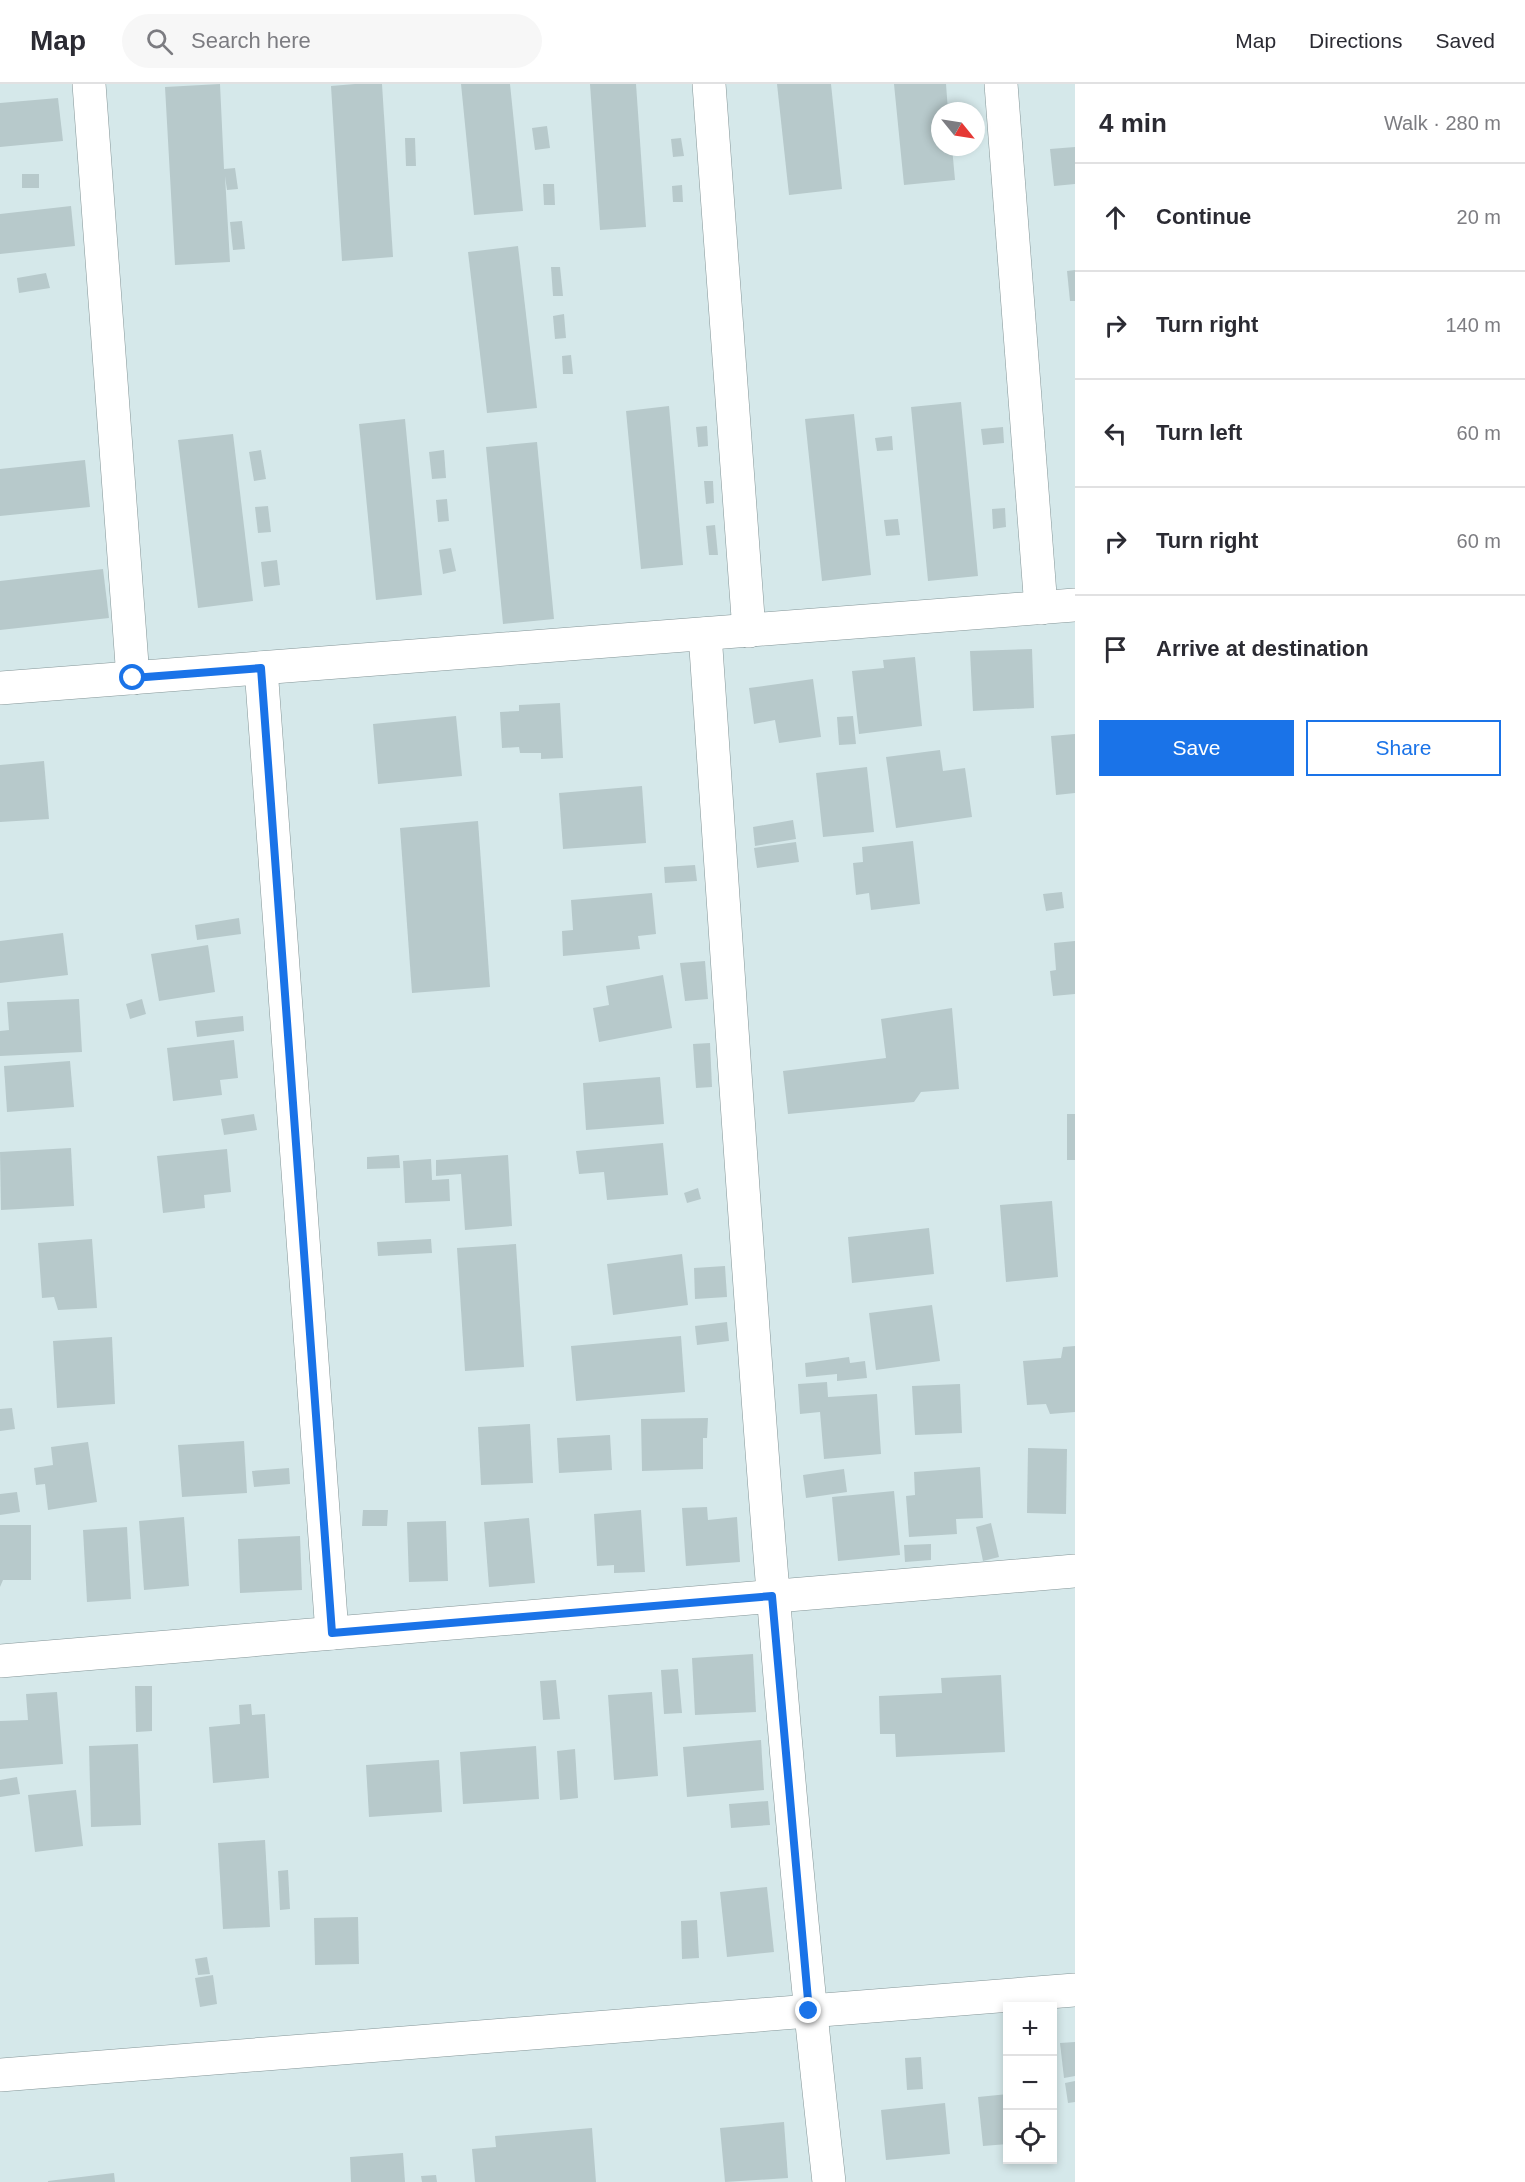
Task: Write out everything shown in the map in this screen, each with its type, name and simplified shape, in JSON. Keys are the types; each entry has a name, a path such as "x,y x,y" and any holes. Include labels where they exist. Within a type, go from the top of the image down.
{"street":[{"path":"89,84 133,678"},
{"path":"710,84 749,631"},
{"path":"1001,84 1041,608"},
{"path":"0,688 1075,606"},
{"path":"705,634 772,1596 809,2011 829,2182"},
{"path":"261,668 332,1633"},
{"path":"0,1661 1075,1571"},
{"path":"0,2075 1075,1990"}],"building":[{"path":"220,84 224,169 235,168 238,189 227,190 225,176 230,262 175,265 165,87"},
{"path":"382,84 393,257 342,261 331,86"},
{"path":"461,84 510,84 523,211 474,215"},
{"path":"590,84 636,84 646,227 600,230"},
{"path":"777,84 831,84 842,189 789,195"},
{"path":"894,84 946,84 947,102 931,102 931,156 953,156 955,180 904,185"},
{"path":"58,98 63,141 0,147 0,103"},
{"path":"547,126 550,148 535,150 532,128"},
{"path":"405,138 415,138 416,166 406,166"},
{"path":"681,138 684,156 673,157 671,139"},
{"path":"1075,147 1075,184 1054,186 1050,149"},
{"path":"22,174 39,174 39,188 22,188"},
{"path":"543,184 554,184 555,205 544,205"},
{"path":"682,185 683,202 673,202 672,186"},
{"path":"71,206 75,246 0,254 0,214"},
{"path":"242,221 245,249 233,250 230,222"},
{"path":"518,246 537,408 487,413 468,252"},
{"path":"551,267 560,267 563,296 553,296"},
{"path":"1075,270 1075,301 1070,301 1067,271"},
{"path":"46,273 50,288 19,293 17,278"},
{"path":"564,314 566,338 555,339 553,316"},
{"path":"571,355 573,374 563,374 562,356"},
{"path":"961,402 978,576 928,581 911,407"},
{"path":"669,406 683,565 641,569 626,411"},
{"path":"854,414 871,575 822,581 805,419"},
{"path":"405,419 422,595 376,600 359,424"},
{"path":"707,426 708,446 698,447 696,427"},
{"path":"1003,427 1004,443 983,445 981,429"},
{"path":"233,434 253,601 198,608 178,440"},
{"path":"892,436 893,450 877,451 875,438"},
{"path":"537,442 554,619 503,624 486,447"},
{"path":"261,450 266,479 254,481 249,452"},
{"path":"444,450 446,478 432,479 429,452"},
{"path":"85,460 90,507 0,516 0,469"},
{"path":"704,481 713,481 714,503 706,504"},
{"path":"447,499 449,521 438,522 436,500"},
{"path":"268,506 271,532 258,533 255,507"},
{"path":"1005,508 1006,527 993,529 992,509"},
{"path":"898,519 900,535 886,536 884,520"},
{"path":"715,525 718,555 709,555 706,526"},
{"path":"451,548 456,571 443,574 439,550"},
{"path":"277,560 280,585 264,587 261,562"},
{"path":"103,569 109,618 0,630 0,581"},
{"path":"1032,649 1034,708 973,711 970,651"},
{"path":"915,657 922,726 859,734 852,671 884,668 883,660"},
{"path":"813,679 821,737 779,743 775,720 754,724 749,688"},
{"path":"560,703 563,758 541,759 541,753 520,753 519,747 502,748 500,712 519,711 519,705"},
{"path":"456,716 462,776 378,784 373,724"},
{"path":"853,716 856,744 839,745 837,717"},
{"path":"1075,734 1075,793 1056,795 1051,736"},
{"path":"940,750 943,771 965,768 972,817 896,828 886,757"},
{"path":"44,761 49,819 0,822 0,765"},
{"path":"867,767 874,832 823,837 816,773"},
{"path":"642,786 646,843 563,849 559,793"},
{"path":"793,820 796,839 755,846 753,827"},
{"path":"478,821 490,987 412,993 400,828"},
{"path":"913,841 920,904 871,910 869,893 856,895 853,863 863,862 862,847"},
{"path":"796,842 799,862 757,868 754,848"},
{"path":"695,865 697,881 665,883 664,867"},
{"path":"1062,892 1064,908 1046,911 1043,894"},
{"path":"652,893 656,934 638,936 640,949 563,956 562,931 573,930 571,900"},
{"path":"239,918 241,934 197,940 195,925"},
{"path":"63,933 68,975 0,983 0,941"},
{"path":"1075,941 1075,994 1053,996 1050,971 1056,970 1054,943"},
{"path":"208,945 215,992 159,1001 151,954"},
{"path":"705,961 708,999 685,1001 680,963"},
{"path":"663,975 672,1028 599,1042 593,1008 609,1005 606,986"},
{"path":"79,999 82,1052 0,1056 0,1031 9,1030 7,1002"},
{"path":"142,999 146,1014 130,1019 126,1004"},
{"path":"952,1008 959,1089 921,1092 914,1102 788,1114 783,1071 886,1058 881,1019"},
{"path":"243,1016 244,1031 197,1037 195,1021"},
{"path":"234,1040 238,1078 220,1080 222,1095 173,1101 167,1048"},
{"path":"710,1043 712,1087 696,1088 693,1044"},
{"path":"70,1061 74,1107 7,1112 4,1066"},
{"path":"660,1077 664,1124 586,1130 583,1083"},
{"path":"254,1114 257,1130 224,1135 221,1119"},
{"path":"1067,1114 1075,1114 1075,1160 1067,1160"},
{"path":"663,1143 668,1195 607,1200 604,1172 579,1174 576,1151"},
{"path":"71,1148 74,1206 1,1210 0,1152"},
{"path":"227,1149 231,1192 204,1195 205,1208 163,1213 157,1156"},
{"path":"399,1155 400,1168 367,1169 367,1157"},
{"path":"508,1155 512,1226 465,1230 461,1174 436,1176 436,1160"},
{"path":"431,1159 432,1180 449,1179 450,1201 405,1203 403,1161"},
{"path":"698,1188 701,1199 687,1203 684,1193"},
{"path":"1052,1201 1058,1277 1006,1282 1000,1205"},
{"path":"929,1228 934,1274 852,1283 848,1237"},
{"path":"92,1239 97,1308 58,1310 54,1297 42,1298 38,1243"},
{"path":"431,1239 432,1253 378,1256 377,1242"},
{"path":"516,1244 524,1367 465,1371 457,1248"},
{"path":"682,1254 688,1305 613,1315 607,1264"},
{"path":"725,1266 727,1297 695,1299 694,1268"},
{"path":"932,1305 940,1361 876,1370 869,1313"},
{"path":"727,1322 729,1341 697,1345 695,1326"},
{"path":"681,1336 685,1392 576,1401 571,1346"},
{"path":"112,1337 115,1404 57,1408 53,1341"},
{"path":"1075,1346 1075,1412 1050,1414 1046,1404 1027,1405 1023,1361 1061,1358 1063,1347"},
{"path":"849,1357 850,1363 865,1361 867,1378 837,1381 837,1374 806,1377 805,1363"},
{"path":"827,1382 828,1397 877,1394 881,1454 824,1459 820,1412 800,1414 798,1384"},
{"path":"960,1384 962,1433 915,1435 912,1386"},
{"path":"12,1408 15,1429 0,1431 0,1409"},
{"path":"708,1418 707,1438 703,1438 703,1469 642,1471 641,1419"},
{"path":"530,1424 533,1483 481,1485 478,1427"},
{"path":"610,1435 612,1470 559,1473 557,1438"},
{"path":"244,1441 247,1493 182,1497 178,1445"},
{"path":"88,1442 97,1502 48,1510 45,1484 36,1485 34,1468 53,1465 51,1447"},
{"path":"1028,1448 1067,1449 1066,1514 1027,1513"},
{"path":"980,1467 983,1518 956,1519 957,1534 909,1537 906,1496 915,1495 914,1472"},
{"path":"289,1468 290,1484 254,1487 252,1471"},
{"path":"844,1469 847,1492 806,1498 803,1475"},
{"path":"894,1491 900,1555 838,1561 832,1497"},
{"path":"17,1492 20,1512 0,1515 0,1494"},
{"path":"707,1507 708,1520 737,1517 740,1562 686,1566 682,1508"},
{"path":"363,1510 388,1510 387,1526 362,1526"},
{"path":"641,1510 645,1572 614,1573 614,1565 597,1566 594,1514"},
{"path":"184,1517 189,1586 144,1590 139,1521"},
{"path":"529,1518 535,1583 489,1587 484,1522"},
{"path":"446,1521 448,1581 409,1582 407,1522"},
{"path":"991,1523 999,1557 983,1561 976,1527"},
{"path":"0,1525 31,1525 31,1580 3,1580 0,1587"},
{"path":"127,1527 131,1599 87,1602 83,1530"},
{"path":"300,1536 302,1590 240,1593 238,1539"},
{"path":"931,1544 931,1560 905,1562 904,1545"},
{"path":"753,1654 756,1712 695,1715 692,1658"},
{"path":"678,1669 682,1713 664,1714 661,1670"},
{"path":"1001,1675 1005,1752 896,1757 895,1734 880,1734 879,1696 942,1693 941,1678"},
{"path":"556,1680 560,1719 543,1720 540,1681"},
{"path":"135,1686 152,1686 152,1731 136,1732"},
{"path":"57,1692 63,1764 0,1769 0,1721 28,1720 26,1694"},
{"path":"652,1692 658,1776 614,1780 608,1695"},
{"path":"251,1704 252,1715 265,1714 269,1778 213,1783 209,1727 240,1724 239,1705"},
{"path":"761,1740 764,1790 687,1797 683,1747"},
{"path":"138,1744 141,1825 91,1827 89,1746"},
{"path":"536,1746 539,1799 463,1804 460,1752"},
{"path":"575,1749 578,1798 560,1800 557,1751"},
{"path":"439,1760 442,1812 369,1817 366,1765"},
{"path":"17,1777 20,1794 0,1797 0,1780"},
{"path":"76,1790 83,1846 35,1852 28,1795"},
{"path":"768,1801 770,1825 731,1828 729,1804"},
{"path":"265,1840 270,1927 223,1929 218,1843"},
{"path":"288,1870 290,1909 280,1910 278,1871"},
{"path":"767,1887 774,1952 727,1957 720,1892"},
{"path":"358,1917 359,1964 315,1965 314,1918"},
{"path":"697,1920 699,1958 682,1959 681,1921"},
{"path":"207,1957 210,1974 198,1975 195,1959"},
{"path":"213,1975 217,2004 200,2007 195,1978"},
{"path":"1075,2042 1075,2076 1064,2078 1060,2043"},
{"path":"921,2057 923,2089 907,2090 905,2058"},
{"path":"1075,2081 1075,2102 1068,2103 1065,2083"},
{"path":"1003,2094 1003,2144 983,2146 978,2097"},
{"path":"945,2103 950,2154 886,2160 881,2110"},
{"path":"784,2122 788,2178 725,2182 720,2128"},
{"path":"592,2128 596,2182 475,2182 472,2149 496,2147 495,2136"},
{"path":"403,2153 405,2182 351,2182 350,2157"},
{"path":"114,2173 115,2182 48,2182 48,2181"},
{"path":"436,2175 437,2182 422,2182 421,2176"}],"route":[{"path":"133,678 261,668 332,1633 772,1596 809,2011"}]}
